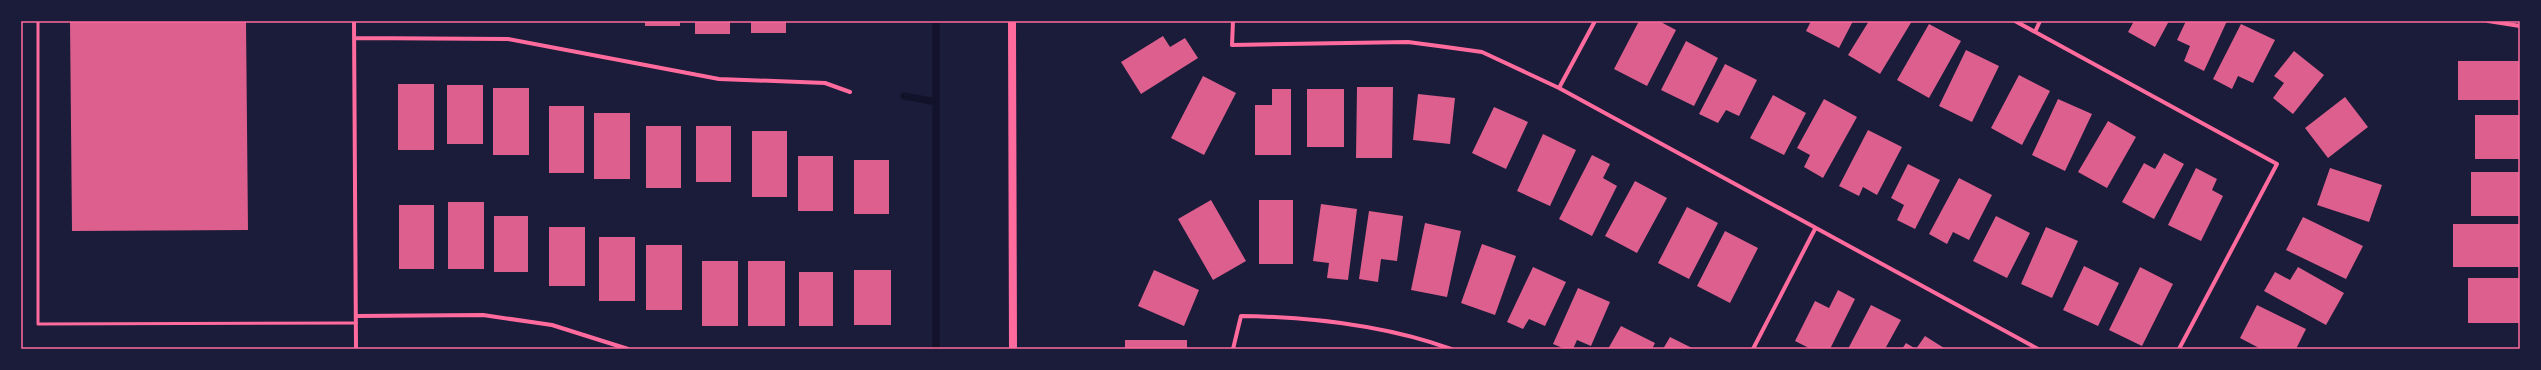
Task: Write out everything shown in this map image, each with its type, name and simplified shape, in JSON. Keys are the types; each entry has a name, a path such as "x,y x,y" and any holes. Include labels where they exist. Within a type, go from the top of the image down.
{"main road":[{"path":"1012,21 1013,349"}],"street":[{"path":"354,21 356,349"},
{"path":"1233,21 1232,46 1408,42 1482,52 1559,88 1815,229 2038,349"},
{"path":"1559,88 1595,21"},
{"path":"2015,21 2277,164 2179,349"},
{"path":"2035,32 2040,21"},
{"path":"2488,21 2520,26"},
{"path":"354,38 508,39 719,79 825,83 850,92"},
{"path":"1753,349 1815,229"},
{"path":"356,316 483,314 552,324 628,349"},
{"path":"1233,349 1241,316 1299,316 1397,334 1451,349"}],"lane":[{"path":"38,21 38,324 356,323"}],"building":[{"path":"70,21 246,21 248,230 72,231"},
{"path":"645,21 680,21 680,26 645,26"},
{"path":"695,21 730,21 730,34 695,34"},
{"path":"751,21 786,21 786,33 751,33"},
{"path":"1639,21 1659,21 1676,30 1647,86 1614,69"},
{"path":"1811,21 1853,21 1839,48 1806,31"},
{"path":"1869,21 1912,21 1880,74 1848,55"},
{"path":"2134,21 2169,21 2155,47 2128,32"},
{"path":"2186,21 2227,21 2204,71 2184,61 2190,46 2177,40"},
{"path":"1929,24 1961,41 1929,98 1897,80"},
{"path":"2241,24 2275,40 2253,83 2238,76 2232,89 2213,79"},
{"path":"1163,36 1170,47 1185,38 1198,58 1141,94 1121,62"},
{"path":"1686,41 1718,58 1694,106 1661,90"},
{"path":"1966,50 1999,66 1972,122 1939,106"},
{"path":"2294,51 2324,75 2293,114 2273,98 2284,83 2274,76"},
{"path":"2458,61 2520,61 2520,100 2458,100"},
{"path":"1725,64 1757,80 1739,116 1726,110 1718,123 1699,114"},
{"path":"2019,75 2050,91 2022,145 1991,128"},
{"path":"1203,76 1236,93 1204,155 1171,138"},
{"path":"398,84 434,84 434,150 398,150"},
{"path":"447,85 483,85 483,144 447,144"},
{"path":"1357,87 1393,87 1392,158 1356,158"},
{"path":"493,88 529,88 529,155 493,155"},
{"path":"1272,89 1291,89 1291,155 1255,155 1255,105 1272,105"},
{"path":"1307,89 1344,89 1344,147 1307,147"},
{"path":"1418,94 1455,98 1450,144 1413,140"},
{"path":"1773,95 1806,113 1784,155 1750,138"},
{"path":"2345,97 2368,127 2328,158 2305,128"},
{"path":"1824,99 1857,117 1823,178 1804,167 1810,155 1797,148"},
{"path":"2058,99 2092,114 2065,171 2032,155"},
{"path":"549,106 584,106 584,173 549,173"},
{"path":"1494,107 1528,122 1506,169 1472,153"},
{"path":"594,113 630,113 630,179 594,179"},
{"path":"2475,115 2520,115 2520,159 2475,159"},
{"path":"2108,121 2136,137 2107,188 2078,172"},
{"path":"646,126 681,126 681,188 646,188"},
{"path":"696,126 731,126 731,182 696,182"},
{"path":"1868,130 1902,147 1877,195 1863,187 1859,196 1839,186"},
{"path":"752,131 787,131 787,197 752,197"},
{"path":"1543,134 1576,150 1550,206 1517,191"},
{"path":"2164,153 2184,164 2154,219 2122,202 2144,163 2155,169"},
{"path":"1592,155 1610,164 1603,178 1617,186 1592,236 1559,219"},
{"path":"798,156 833,156 833,211 798,211"},
{"path":"854,160 889,160 889,214 854,214"},
{"path":"1908,164 1940,180 1915,229 1897,220 1904,205 1891,198"},
{"path":"2196,168 2217,179 2212,190 2223,196 2201,241 2168,225"},
{"path":"2330,168 2382,185 2369,222 2317,205"},
{"path":"2471,172 2520,172 2520,216 2471,216"},
{"path":"1959,178 1992,195 1969,240 1953,232 1947,244 1929,234"},
{"path":"1635,181 1667,198 1637,253 1605,236"},
{"path":"1211,200 1246,261 1213,280 1178,219"},
{"path":"1259,200 1293,200 1293,264 1259,264"},
{"path":"448,202 484,202 484,269 448,269"},
{"path":"1321,204 1357,209 1348,280 1327,278 1329,263 1313,261"},
{"path":"399,205 434,205 434,269 399,269"},
{"path":"1687,207 1718,223 1689,279 1658,263"},
{"path":"1369,211 1403,216 1397,261 1381,259 1378,282 1359,279"},
{"path":"494,216 528,216 528,272 494,272"},
{"path":"1996,216 2030,233 2007,278 1973,261"},
{"path":"2303,217 2363,246 2346,279 2286,250"},
{"path":"1425,223 1461,231 1447,297 1411,290"},
{"path":"2453,224 2520,224 2520,267 2453,267"},
{"path":"549,227 585,227 585,286 549,286"},
{"path":"2046,227 2078,241 2052,298 2021,284"},
{"path":"1725,231 1758,248 1730,303 1697,286"},
{"path":"599,237 635,237 635,301 599,301"},
{"path":"1482,244 1516,256 1495,315 1461,303"},
{"path":"646,245 682,245 682,310 646,310"},
{"path":"702,261 738,261 738,326 702,326"},
{"path":"748,261 785,261 785,326 748,326"},
{"path":"2084,266 2119,283 2098,326 2063,310"},
{"path":"1533,267 1566,282 1545,326 1529,319 1523,329 1507,322"},
{"path":"2140,267 2173,284 2142,346 2109,330"},
{"path":"2298,267 2344,293 2326,325 2264,291 2275,272 2290,280"},
{"path":"854,270 891,270 891,325 854,325"},
{"path":"1154,270 1199,290 1184,326 1138,306"},
{"path":"799,272 833,272 833,326 799,326"},
{"path":"2468,278 2520,278 2520,323 2468,323"},
{"path":"1578,288 1610,302 1591,346 1577,340 1573,349 1565,349 1553,344"},
{"path":"1838,290 1855,299 1830,349 1811,349 1795,341 1815,301 1829,308"},
{"path":"1871,305 1901,320 1885,349 1848,349"},
{"path":"2257,305 2306,329 2296,349 2261,349 2240,338"},
{"path":"1621,326 1655,343 1652,349 1608,349"},
{"path":"1925,336 1944,348 1916,349"},
{"path":"1670,337 1694,349 1663,349"},
{"path":"1125,340 1187,340 1187,349 1125,349"},
{"path":"1906,343 1916,349 1902,349"}],"waterway":[{"path":"936,21 936,349"},
{"path":"904,96 936,102"}]}
